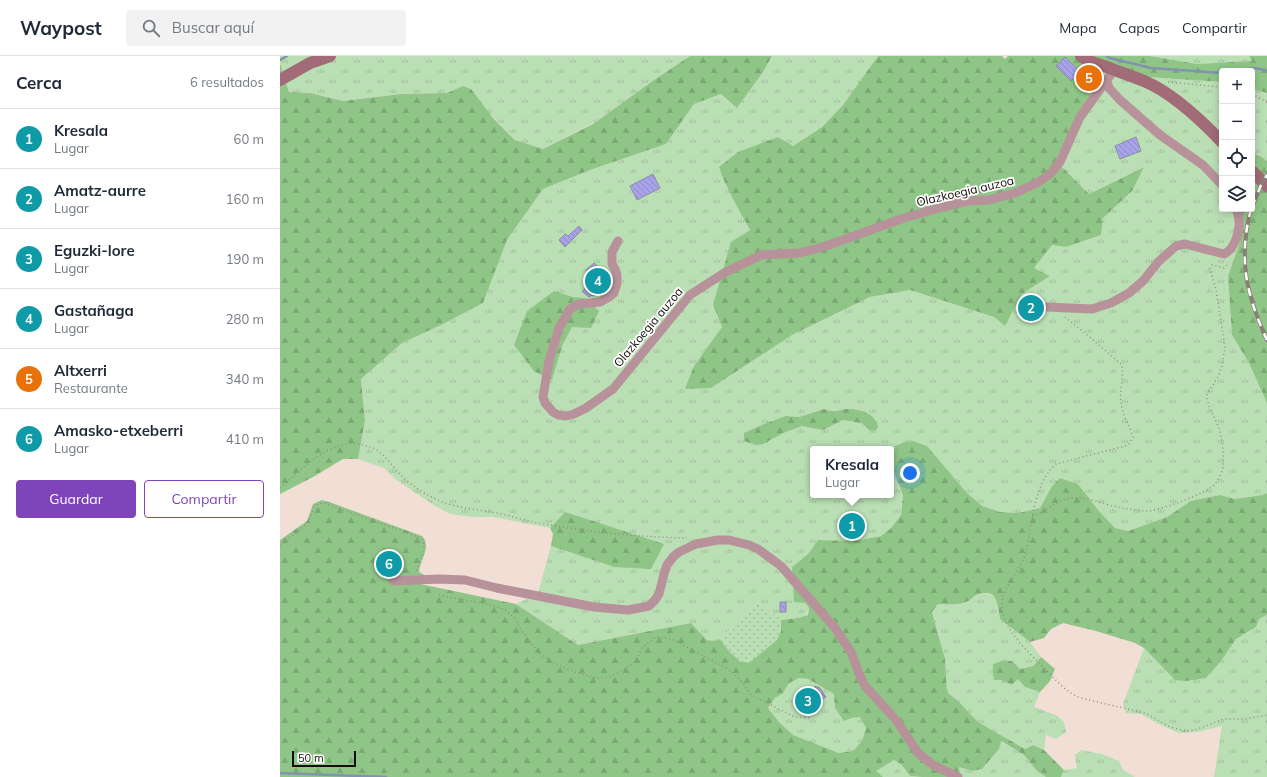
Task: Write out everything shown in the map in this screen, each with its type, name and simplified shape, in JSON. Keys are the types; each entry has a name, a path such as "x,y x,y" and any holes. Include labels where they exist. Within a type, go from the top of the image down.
{"street":[{"path":"280,80 310,63 330,56"},
{"path":"1081,56 1090,61 1146,81 1161,90 1189,110 1220,140"},
{"name":"Olazkoegia auzoa","path":"618,241 612,252 612,264 617,275 617,283 614,293 600,302 579,304 570,309 559,328 549,361 543,396 545,403 558,416 574,414 586,408 612,389 690,295 730,270 761,255 800,253 826,246 904,218 968,201 989,200 1015,193 1037,183 1049,175 1060,162 1080,117 1114,70"},
{"path":"1107,81 1110,88 1120,100 1160,135 1203,165 1219,182"},
{"path":"1255,174 1267,186"},
{"path":"1047,307 1092,309 1111,303 1129,293 1143,282 1158,262 1176,246 1186,244 1224,254 1233,246 1239,228 1240,222 1237,212"},
{"path":"393,581 439,579 465,580 594,607 628,610 649,606 655,600 659,594 667,565 672,557 679,552 696,544 718,540 729,540 749,545 762,551 781,566 835,628 851,652 865,686 896,720 918,753 933,765 958,777"}],"path":[{"path":"1167,82 1219,87"},
{"path":"1255,96 1267,102"},
{"path":"1032,516 1038,515 1062,500 1076,498 1130,510 1150,511 1199,494 1210,489 1216,484 1223,465 1222,441 1206,394 1218,377 1222,366 1225,347 1216,290 1210,268 1212,265 1224,268 1227,265 1233,246"},
{"path":"1059,307 1061,314 1064,317 1121,364 1121,404 1133,437 1129,444 1125,446 1056,464 1045,477 1032,516 1024,559 1006,590 1002,602 1002,609 1008,625 1026,650 1074,696 1147,714 1170,727 1186,731 1195,730 1224,719 1245,719 1267,716"},
{"path":"280,488 331,448 346,444 361,444 379,451 406,480 422,491 446,503 538,523 574,529 650,538 691,539"},
{"path":"280,546 284,541 305,525 310,519 317,504 327,504 421,538 424,541 424,548 416,571 416,580"},
{"path":"439,594 504,609 514,617 521,630 540,654 554,663 577,673 596,678 609,677 635,662 642,648 655,637 672,639 728,668 740,679 751,694 795,717 812,718"}],"green space":[{"path":"280,56 690,56 597,121 543,149 515,140 464,86 447,93 401,94 343,101 310,93 289,92 280,63"},
{"path":"690,56 772,56 763,72 737,108 721,94 694,104 666,144 590,170 543,189 507,240 483,303 402,343 361,379 365,421 358,459 343,459 280,494 280,63 289,92 310,93 343,101 401,94 447,93 463,86 471,89 494,119 515,140 543,149 593,124"},
{"path":"772,56 878,56 843,105 822,127 793,146 778,137 725,184 750,230 713,305 722,327 694,366 792,335 870,297 910,290 994,317 1005,326 1022,294 1050,276 1034,268 1052,244 1066,247 1101,235 1103,218 1132,191 1143,167 1089,194 1060,165 1085,116 1096,70 1147,77 1219,82 1219,212 1240,212 1242,217 1239,245 1228,276 1232,335 1249,363 1267,403 1267,493 1235,499 1220,495 1192,501 1167,517 1128,531 1115,528 1099,511 1078,484 1060,478 1052,486 1040,508 1018,513 1000,512 982,506 966,492 946,470 895,446 894,450 894,446 810,446 810,498 894,498 894,472 903,497 901,515 891,528 881,536 855,541 818,540 808,554 792,567 805,602 809,608 807,615 798,618 781,620 759,601 720,639 715,641 707,640 691,623 578,645 516,604 538,593 551,546 614,567 565,512 550,528 493,517 472,517 450,514 432,504 395,479 384,468 358,459 365,421 361,379 402,343 483,303 507,240 543,189 590,170 666,144 694,104 721,94 737,108 763,72","holes":["824,409 834,411 849,409 862,410 871,431 861,423 843,420 823,430 802,425 783,433 786,416 799,417"]},
{"path":"878,56 1002,56 1005,59 1008,56 1150,56 1197,64 1252,61 1249,56 1267,56 1267,93 1255,90 1255,68 1219,68 1219,82 1147,77 1096,70 1085,116 1060,165 1089,194 1144,167 1132,191 1103,218 1101,235 1066,247 1052,245 1034,268 1050,276 1022,294 1005,326 994,317 910,290 870,297 792,335 711,388 685,389 694,366 722,327 713,305 731,242 750,230 729,191 719,167 738,152 778,137 793,146 822,127 843,105"},
{"path":"1150,56 1249,56 1252,61 1197,64"},
{"path":"1255,90 1267,93 1267,161 1258,155 1255,155"},
{"path":"1255,154 1267,161 1267,403 1249,363 1232,335 1228,276 1239,245 1242,217 1240,212 1255,212"},
{"path":"554,291 573,297 585,298 599,311 591,328 572,327 562,346 552,380 534,371 514,345 527,311"},
{"path":"824,409 833,411 852,409 862,411 871,415 877,422 878,427 876,430 871,431 861,423 843,420 823,430 802,426 783,433 763,444 756,445 744,441 744,433 764,424 786,416 799,417"},
{"path":"913,441 927,446 966,492 982,506 1000,512 1018,513 1040,508 1052,486 1060,478 1078,484 1099,511 1115,528 1128,531 1167,517 1191,501 1220,495 1235,499 1267,493 1267,615 1259,619 1256,627 1236,639 1221,661 1206,678 1186,681 1175,680 1144,648 1135,643 1096,631 1063,623 1051,629 1044,638 1030,642 1000,619 995,598 989,593 977,595 964,603 938,604 932,612 945,659 947,692 978,722 1025,749 1033,745 1044,750 1064,770 1061,777 1046,777 1037,771 1024,755 1001,741 999,749 982,769 972,771 959,767 962,777 910,776 902,765 894,760 876,771 883,777 280,777 280,540 307,521 313,504 322,500 422,536 425,540 426,549 419,572 426,576 420,584 516,604 578,645 691,623 707,640 715,641 720,639 730,652 741,662 781,631 781,620 808,615 809,608 805,603 794,602 792,567 808,554 818,540 855,541 881,536 891,528 901,515 903,496 894,471 895,446","holes":["799,678 808,679 834,694 835,708 844,721 851,718 860,717 866,728 862,741 853,751 839,753 793,735 779,722 768,708 775,698 783,693 789,683"]},
{"path":"565,512 664,544 651,569 614,567 551,546 553,534 550,528"},
{"path":"985,593 990,594 996,599 1000,619 1030,642 1041,657 1033,666 1019,669 1001,680 1012,685 1018,679 1025,687 1040,692 1034,707 1056,715 1064,722 1066,732 1056,739 1046,735 1044,750 1033,745 1025,749 978,722 947,692 945,659 932,611 938,604 966,603 976,596"},
{"path":"759,601 781,620 781,631 777,640 749,663 741,662 730,652 720,639"},
{"path":"1267,615 1267,777 1214,777 1222,726 1198,732 1179,733 1156,723 1141,714 1126,713 1123,704 1144,648 1175,680 1206,678 1236,639 1256,627 1259,619"},
{"path":"1041,657 1055,669 1050,681 1040,692 1025,687 1018,679 1012,685 1001,680 994,680 993,664 1002,661 1012,661 1020,669 1033,666"},
{"path":"799,678 807,679 834,694 835,708 851,718 860,717 866,728 862,741 853,751 839,753 793,735 779,722 768,708 775,698 783,693 789,683"},
{"path":"1000,741 1024,755 1037,771 1046,777 962,777 959,767 972,771 982,769 999,749"},
{"path":"1081,750 1102,754 1119,761 1123,770 1135,777 1061,777 1064,770 1077,768 1075,755"},
{"path":"894,760 902,765 910,776 922,777 881,777 876,771"}],"building":[{"path":"1065,57 1078,70 1082,70 1085,67 1099,80 1090,93 1074,78 1071,81 1056,66"},
{"path":"1136,137 1141,151 1120,159 1115,146"},
{"path":"653,174 660,188 637,200 630,186"},
{"path":"579,226 582,230 565,247 559,240 565,234 568,236"},
{"path":"594,263 611,279 594,296 592,295 589,297 583,292 587,282 586,279 589,274 586,270"},
{"path":"1024,296 1042,299 1038,321 1020,317"},
{"path":"858,513 867,527 846,539 838,525"},
{"path":"385,551 399,555 393,575 379,572"},
{"path":"780,602 786,602 786,612 780,612"},
{"path":"816,686 817,688 819,687 826,697 818,702 819,704 803,714 794,699"}],"waterway":[{"path":"280,60 287,56"},
{"path":"1107,56 1151,68 1219,73"},
{"path":"1255,68 1267,71"},
{"path":"280,773 386,777"}],"railway":[{"path":"1255,200 1267,175"},
{"path":"1250,212 1245,244 1246,276 1249,292 1267,340"}],"place":[{"name":"Altxerri","path":"1089,78"},
{"name":"Gastañaga","path":"598,281"},
{"name":"Amatz-aurre","path":"1031,308"},
{"name":"Kresala","path":"852,526"},
{"name":"Amasko-etxeberri","path":"389,564"},
{"name":"Eguzki-lore","path":"808,701"}]}
